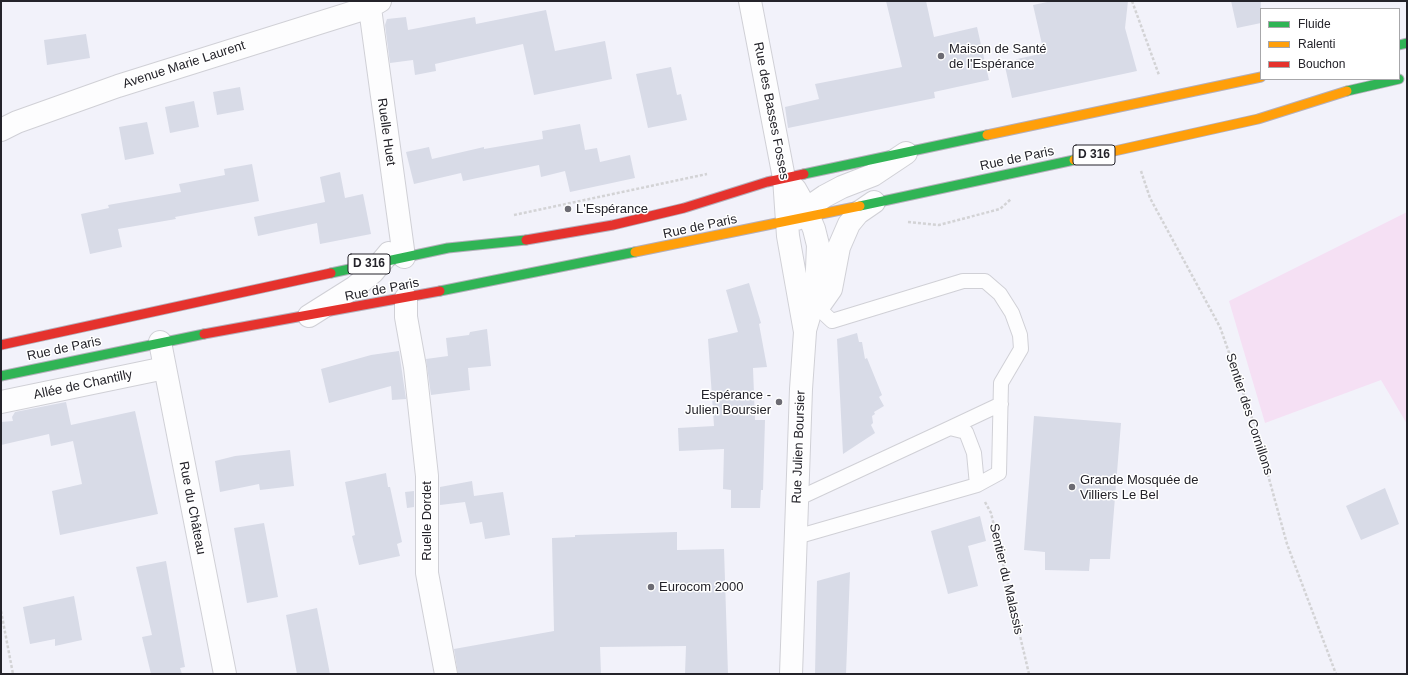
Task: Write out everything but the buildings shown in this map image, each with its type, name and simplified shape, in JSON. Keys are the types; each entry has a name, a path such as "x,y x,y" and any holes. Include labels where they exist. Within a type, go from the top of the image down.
{"main road":[{"name":"Rue de Paris","path":"1,345 448,248 540,238 613,226 784,178 1260,77"},
{"name":"Rue de Paris","path":"1,376 160,342 305,318 797,221 874,202 1187,136 1258,119 1351,90 1395,80"}],"street":[{"name":"Rue des Basses Fosses","path":"750,1 784,178 797,221 816,237 818,264 816,293 810,321"},
{"name":"Avenue Marie Laurent","path":"1,130 17,122 118,86 373,3"},
{"name":"Ruelle Huet","path":"373,3 399,230 394,259"},
{"path":"797,221 833,191 883,170 906,153"},
{"path":"810,321 831,289 840,247 849,224 858,213 874,202"},
{"path":"305,318 347,293 394,259"},
{"name":"Ruelle Dordet","path":"406,298 406,317 415,367 427,476 427,573 446,674"},
{"name":"Rue Julien Boursier","path":"791,674 797,500 810,321"},
{"name":"Rue du Château","path":"160,342 225,674"},
{"name":"Allée de Chantilly","path":"1,402 165,368"}],"lane":[{"path":"796,537 977,486 999,473 1001,383 1021,349 1020,335 1012,313 1000,294 985,281 963,281 832,321 810,321"},
{"path":"797,500 1001,404"},
{"path":"950,428 966,432 974,453 977,486"}],"path":[{"path":"1132,1 1160,78"},
{"name":"Sentier des Cornillons","path":"1139,164 1150,198 1220,326 1254,424 1287,544 1336,674"},
{"path":"509,216 715,172"},
{"name":"Sentier du Malassis","path":"977,486 991,513 1028,674"},
{"path":"1,611 13,674"}],"shaded area":[{"path":"1407,212 1407,424 1381,380 1265,423 1229,301"}],"traffic: fast":[{"path":"1400,45 1407,43"},
{"path":"1347,91 1395,80"},
{"path":"804,174 987,135"},
{"path":"860,206 1074,160"},
{"path":"331,273 448,248 526,240"},
{"path":"440,291 635,252"},
{"path":"1,376 204,334"}],"traffic: slow":[{"path":"987,135 1260,77"},
{"path":"1074,160 1258,119 1347,91"},
{"path":"635,252 860,206"}],"traffic: jam":[{"path":"526,240 613,225 684,208 767,182 804,174"},
{"path":"1,345 331,273"},
{"path":"204,334 440,291"}],"place":[{"name":"Maison de Santé de l'Espérance","path":"941,56"},
{"name":"L'Espérance","path":"568,209"},
{"name":"Espérance - Julien Boursier","path":"779,402"},
{"name":"Grande Mosquée de Villiers Le Bel","path":"1072,487"},
{"name":"Eurocom 2000","path":"651,587"}]}
